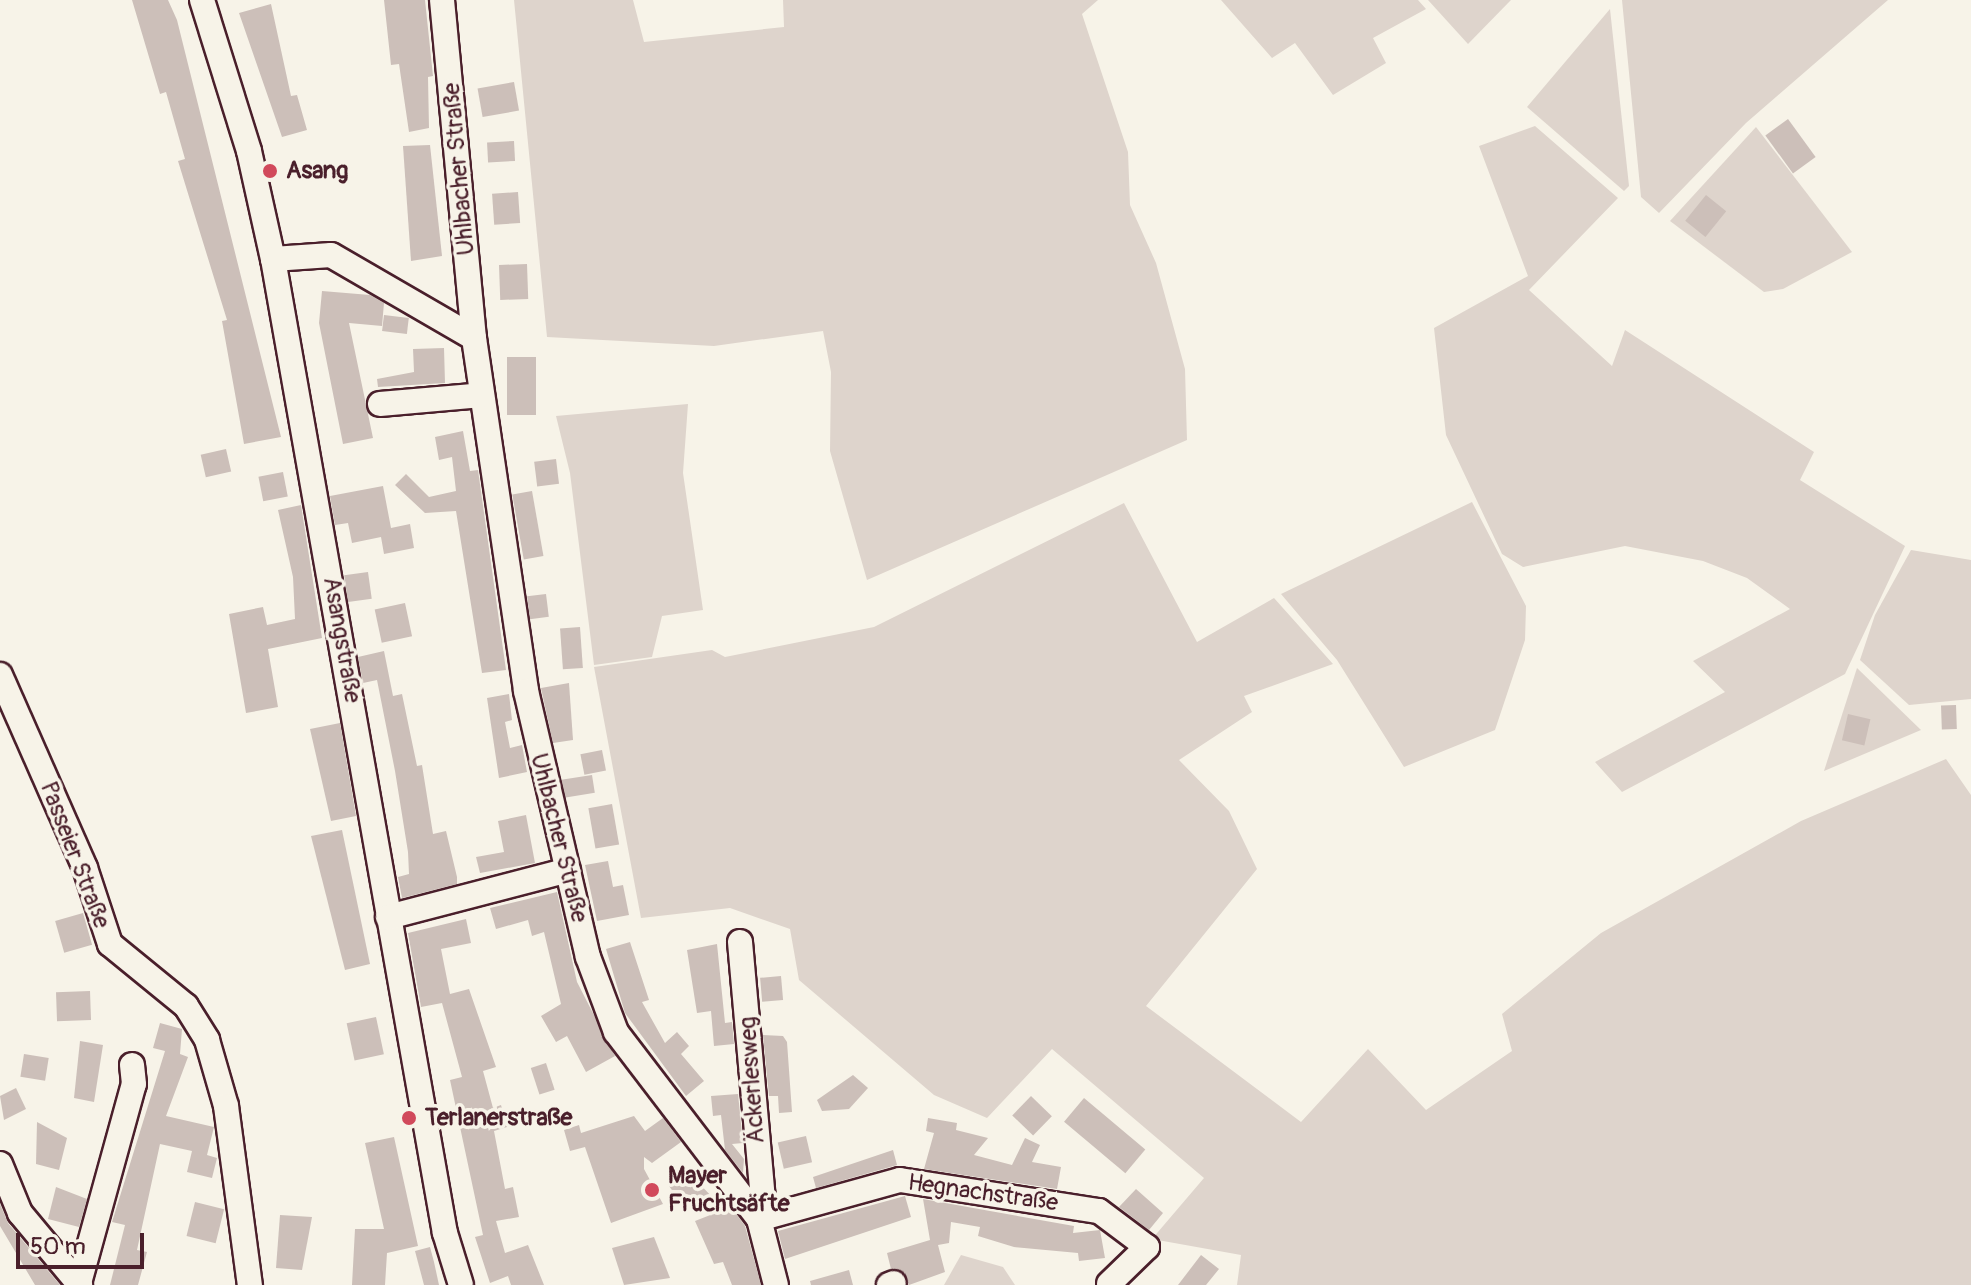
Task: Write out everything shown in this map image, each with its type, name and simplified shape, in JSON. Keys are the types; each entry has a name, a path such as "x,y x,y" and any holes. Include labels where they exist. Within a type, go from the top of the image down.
{"street":[{"name":"Asangstraße","path":"202,0 249,151 273,259 445,1233 461,1285"},
{"name":"Uhlbacher Straße","path":"442,0 474,338 526,691 598,996 616,1032 759,1219 776,1285"},
{"path":"273,259 331,255 474,338"},
{"path":"380,404 482,395"},
{"name":"Passeier Straße","path":"0,675 85,868 110,944 186,1006 207,1040 226,1106 250,1285"},
{"path":"388,917 568,870"},
{"name":"Äckerlesweg","path":"740,942 763,1201 759,1219"},
{"path":"79,1284 134,1084 132,1065"},
{"path":"0,1164 20,1213 79,1284"},
{"name":"Hegnachstraße","path":"759,1219 900,1180 1099,1211 1147,1247 1109,1284"}],"shaded area":[{"path":"514,0 633,0 644,42 784,27 783,0 1098,0 1082,14 1128,152 1130,205 1156,263 1185,369 1187,440 867,580 830,451 831,372 823,331 714,346 547,337"},
{"path":"1221,0 1418,0 1426,9 1373,38 1386,63 1333,95 1295,43 1272,58"},
{"path":"1428,0 1511,0 1468,44"},
{"path":"1622,0 1888,0 1746,123 1659,213 1641,197"},
{"path":"1610,9 1629,186 1624,191 1527,107"},
{"path":"1535,126 1618,198 1529,290 1612,366 1625,330 1814,452 1800,480 1905,546 1845,674 1622,792 1595,762 1725,692 1693,661 1790,609 1747,578 1703,561 1625,546 1523,567 1502,554 1446,435 1434,328 1528,276 1479,146"},
{"path":"1756,127 1852,252 1783,289 1764,292 1670,221"},
{"path":"688,404 683,473 703,610 662,616 652,657 594,665 570,473 556,416"},
{"path":"1472,502 1526,606 1525,640 1495,730 1404,767 1337,660 1281,594"},
{"path":"1124,503 1197,642 1274,598 1333,664 1244,696 1252,712 1179,760 1229,811 1257,869 1146,1006 1301,1122 1368,1049 1426,1110 1512,1051 1502,1014 1601,933 1801,821 1946,759 1971,795 1971,1285 1237,1285 1241,1255 1152,1239 1204,1178 1052,1049 987,1118 934,1095 799,980 790,929 730,908 641,918 594,667 712,650 725,657 874,627"},
{"path":"1911,550 1971,560 1971,699 1909,705 1860,660 1875,615"},
{"path":"1857,668 1921,730 1824,771"},
{"path":"961,1255 1003,1267 1015,1285 944,1285"}],"building":[{"path":"132,0 168,0 177,20 281,437 244,444 222,321 227,320 178,161 185,159 166,92 160,94"},
{"path":"384,0 425,0 433,76 428,77 429,128 409,132 399,64 391,65"},
{"path":"271,4 291,96 297,95 307,130 282,137 239,13"},
{"path":"514,82 519,111 483,117 478,88"},
{"path":"1788,119 1816,157 1793,173 1765,135"},
{"path":"514,141 515,161 488,162 487,142"},
{"path":"430,145 442,256 411,261 403,146"},
{"path":"518,192 520,223 494,225 492,194"},
{"path":"1706,195 1726,211 1705,237 1685,221"},
{"path":"527,264 528,299 500,300 499,265"},
{"path":"322,291 370,295 384,303 382,326 349,323 373,438 343,444 319,323"},
{"path":"384,315 409,318 407,334 382,331"},
{"path":"444,348 445,383 378,387 377,379 414,372 413,349"},
{"path":"507,357 536,357 536,415 507,415"},
{"path":"463,431 470,471 478,470 506,670 482,673 456,511 425,513 395,485 406,474 429,497 456,491 452,457 439,460 435,437"},
{"path":"226,449 231,471 206,477 201,455"},
{"path":"556,459 559,484 537,486 534,462"},
{"path":"283,472 288,497 263,501 258,477"},
{"path":"383,486 391,528 410,524 414,548 384,554 381,537 352,543 348,523 335,525 330,496"},
{"path":"532,491 543,556 524,559 512,494"},
{"path":"301,505 322,638 268,649 278,707 246,713 229,614 263,607 267,625 295,619 293,577 278,510"},
{"path":"368,572 372,599 348,602 344,575"},
{"path":"546,594 549,617 530,619 527,596"},
{"path":"405,603 412,636 382,643 375,609"},
{"path":"580,627 583,668 563,669 560,628"},
{"path":"384,651 393,696 402,694 417,766 422,765 433,834 446,831 457,877 457,884 402,898 398,877 409,874 408,852 395,771 377,680 363,683 358,657"},
{"path":"569,683 573,740 553,743 541,688"},
{"path":"509,694 512,720 505,722 510,748 522,745 527,772 499,778 487,698"},
{"path":"1956,705 1957,729 1942,730 1941,706"},
{"path":"1848,714 1870,719 1864,745 1842,740"},
{"path":"340,723 356,816 331,821 310,729"},
{"path":"602,750 606,771 584,775 580,754"},
{"path":"592,775 595,793 564,798 561,780"},
{"path":"612,804 619,844 595,849 588,808"},
{"path":"526,815 535,863 480,873 476,857 504,852 498,821"},
{"path":"342,830 370,964 345,970 311,836"},
{"path":"608,861 613,887 623,885 629,915 597,921 585,865"},
{"path":"557,892 577,982 615,1056 586,1072 567,1036 556,1042 541,1016 561,1004 544,932 532,936 528,920 496,929 490,908"},
{"path":"83,913 92,945 64,953 55,921"},
{"path":"466,919 471,943 441,949 450,994 469,989 496,1067 483,1071 493,1108 501,1105 507,1127 494,1131 505,1189 513,1187 519,1217 496,1221 505,1253 528,1245 544,1285 511,1285 508,1276 490,1283 475,1237 483,1235 450,1080 462,1077 442,1003 421,1007 408,933"},
{"path":"630,942 649,1000 642,1002 665,1043 677,1032 689,1046 681,1054 704,1081 686,1096 625,1013 606,949"},
{"path":"717,944 725,1023 732,1022 734,1044 714,1046 711,1011 697,1013 687,950"},
{"path":"781,976 783,1000 762,1002 760,978"},
{"path":"90,991 91,1020 57,1021 56,992"},
{"path":"376,1017 384,1054 355,1060 347,1023"},
{"path":"160,1023 182,1029 180,1054 188,1057 166,1116 214,1127 207,1155 217,1158 212,1178 187,1172 192,1151 160,1144 137,1250 147,1252 138,1285 110,1285 125,1225 112,1222 165,1051 153,1048"},
{"path":"763,1035 783,1036 787,1042 792,1112 779,1113 778,1096 769,1096"},
{"path":"80,1041 103,1045 94,1102 74,1098"},
{"path":"24,1054 49,1058 45,1081 20,1077"},
{"path":"546,1063 555,1090 539,1095 531,1068"},
{"path":"853,1075 868,1088 849,1109 822,1111 817,1100"},
{"path":"16,1088 26,1109 4,1120 0,1096"},
{"path":"738,1094 743,1143 732,1144 744,1159 743,1173 725,1150 721,1115 713,1116 711,1096"},
{"path":"1031,1096 1052,1116 1033,1136 1012,1115"},
{"path":"1084,1098 1145,1149 1125,1173 1064,1122"},
{"path":"634,1116 645,1131 663,1118 681,1142 652,1163 644,1157 644,1169 663,1204 611,1223 585,1147 570,1151 564,1130 579,1125 581,1133"},
{"path":"928,1118 957,1123 956,1130 988,1138 974,1155 1012,1165 1025,1138 1040,1145 1032,1162 1061,1167 1057,1189 924,1169 934,1133 926,1131"},
{"path":"37,1122 67,1138 59,1170 36,1164"},
{"path":"806,1136 812,1162 784,1169 778,1143"},
{"path":"394,1137 418,1246 387,1253 385,1285 352,1285 355,1229 384,1229 365,1143"},
{"path":"893,1150 897,1165 816,1188 813,1177"},
{"path":"690,1174 716,1201 723,1196 745,1226 761,1285 732,1285 723,1262 714,1264 695,1221 718,1212 684,1207 669,1186"},
{"path":"56,1187 87,1199 79,1227 48,1219"},
{"path":"1136,1189 1163,1213 1149,1230 1119,1207"},
{"path":"905,1196 911,1217 785,1259 778,1231"},
{"path":"923,1199 1074,1226 1073,1233 1100,1230 1105,1258 1079,1261 1078,1253 1014,1247 978,1236 980,1227 951,1222 949,1243 938,1245 945,1272 909,1285 904,1272 891,1269 887,1253 930,1240"},
{"path":"195,1202 224,1209 216,1243 187,1236"},
{"path":"0,1204 8,1223 60,1285 35,1285 0,1226"},
{"path":"280,1215 312,1217 302,1270 276,1268"},
{"path":"654,1237 670,1278 624,1285 612,1248"},
{"path":"430,1247 439,1285 424,1285 415,1251"},
{"path":"1201,1255 1219,1269 1206,1285 1178,1285"},
{"path":"849,1270 853,1285 811,1285 810,1281"}],"place":[{"name":"Asang","path":"270,171"},
{"name":"Terlanerstraße","path":"409,1118"},
{"name":"Mayer Fruchtsäfte","path":"652,1190"}]}
